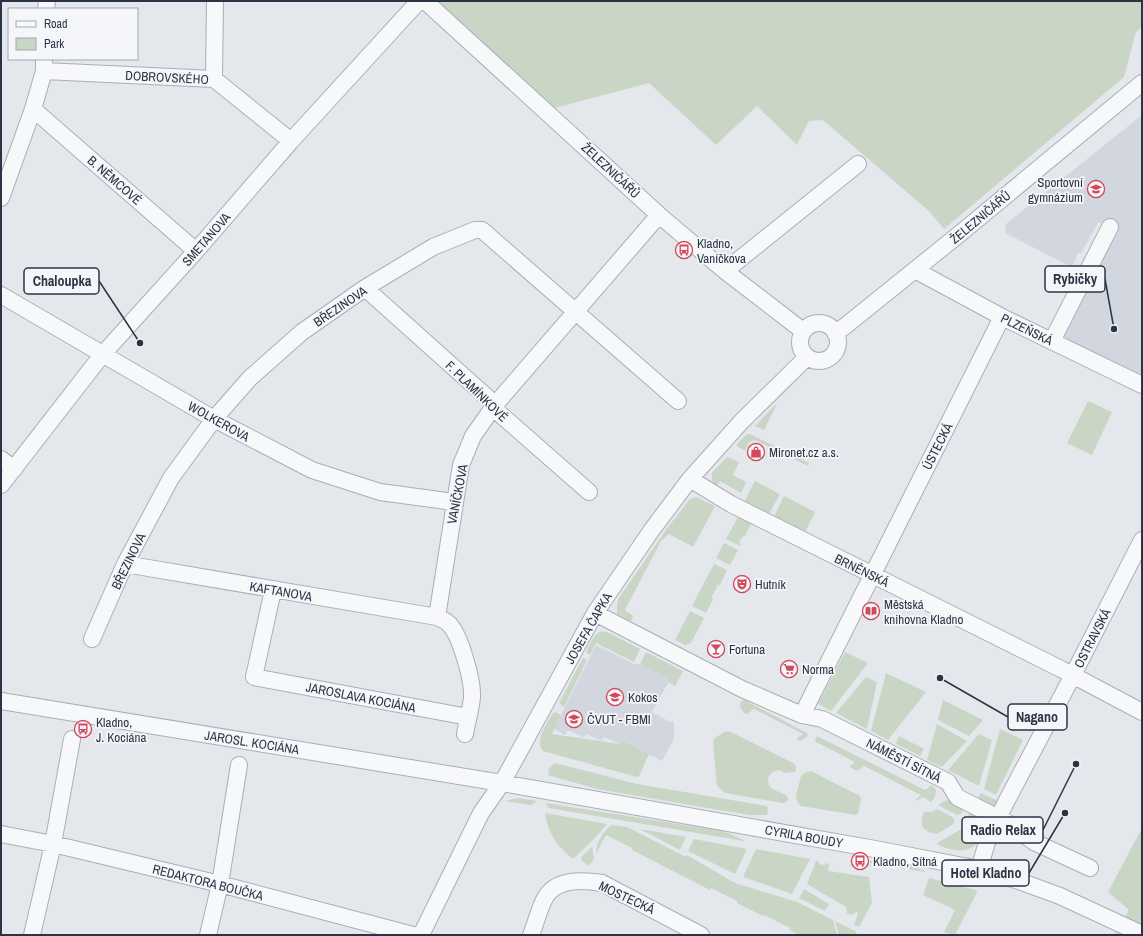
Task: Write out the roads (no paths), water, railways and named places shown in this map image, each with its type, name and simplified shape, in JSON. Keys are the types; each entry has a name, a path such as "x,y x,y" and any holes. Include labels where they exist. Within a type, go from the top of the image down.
{"street":[{"path":"214,79 216,1"},
{"name":"SMETANOVA","path":"1,485 102,355 196,251 291,141 418,1"},
{"name":"ŽELEZNIČÁŘŮ","path":"425,1 659,215 725,271 803,332"},
{"path":"1,198 34,109 44,65"},
{"name":"DOBROVSKÉHO","path":"44,65 214,79 291,141"},
{"name":"ŽELEZNIČÁŘŮ","path":"835,332 915,270 1142,83"},
{"name":"B. NĚMCOVÉ","path":"34,109 196,251"},
{"path":"725,271 858,164"},
{"name":"VANÍČKOVA","path":"437,617 461,465 472,436 494,406 659,215"},
{"path":"1052,341 1110,227"},
{"name":"BŘEZINOVA","path":"92,639 125,564 171,478 214,419 250,378 302,332 365,288 433,248 475,230 482,230 678,401"},
{"name":"PLZEŇSKÁ","path":"915,270 1002,317 1142,385"},
{"name":"F. PLAMÍNKOVÉ","path":"365,288 489,400 500,414 589,492"},
{"name":"WOLKEROVA","path":"1,295 214,419 312,470 380,492 454,502"},
{"name":"ÚSTECKÁ","path":"872,574 1002,317"},
{"path":"818,323 828,325 835,332 838,339 838,346 835,353 830,358 820,361 813,360 807,357 800,346 800,337 811,325 818,323"},
{"name":"JOSEFA ČAPKA","path":"421,935 481,813 502,783 595,613 651,531 690,479 741,422 807,357"},
{"path":"1,459 14,469"},
{"name":"BRNĚNSKÁ","path":"690,479 731,504 806,543 872,574 1073,675 1142,712"},
{"name":"OSTRAVSKÁ","path":"998,818 1142,540"},
{"name":"KAFTANOVA","path":"125,564 437,617"},
{"path":"802,715 872,574"},
{"name":"JAROSLAVA KOCIÁNA","path":"273,590 254,677 468,717"},
{"name":"NÁMĚSTÍ SÍTNÁ","path":"595,613 662,644 742,689 802,715 822,719 948,782 957,797 1008,823 1034,842 1090,868"},
{"path":"437,617 447,622 454,629 462,648 472,684 472,698 464,734"},
{"name":"JAROSL. KOCIÁNA","path":"1,701 502,783"},
{"path":"32,935 53,844 72,738"},
{"path":"208,935 220,884 239,765"},
{"name":"CYRILA BOUDY","path":"502,783 860,846 979,869 1019,881 1060,896 1135,930"},
{"path":"979,869 988,839 998,818"},
{"name":"REDAKTORA BOUČKA","path":"1,834 53,844 220,884 413,935"},
{"name":"MOSTECKÁ","path":"531,935 546,897 551,890 558,886 572,882 586,880 602,883 701,935"}],"place":[{"name":"Sportovní gymnázium","path":"1096,189"},
{"name":"Kladno, Vaníčkova","path":"684,250"},
{"name":"Rybičky","path":"1114,329"},
{"name":"Chaloupka","path":"140,343"},
{"name":"Mironet.cz a.s.","path":"756,452"},
{"name":"Hutník","path":"742,584"},
{"name":"Městská knihovna Kladno","path":"871,611"},
{"name":"Fortuna","path":"716,649"},
{"name":"Norma","path":"789,669"},
{"name":"Nagano","path":"940,678"},
{"name":"Kokos","path":"615,697"},
{"name":"ČVUT - FBMI","path":"574,719"},
{"name":"Kladno, J. Kociána","path":"83,729"},
{"name":"Radio Relax","path":"1076,764"},
{"name":"Hotel Kladno","path":"1065,813"},
{"name":"Kladno, Sítná","path":"860,861"}]}
